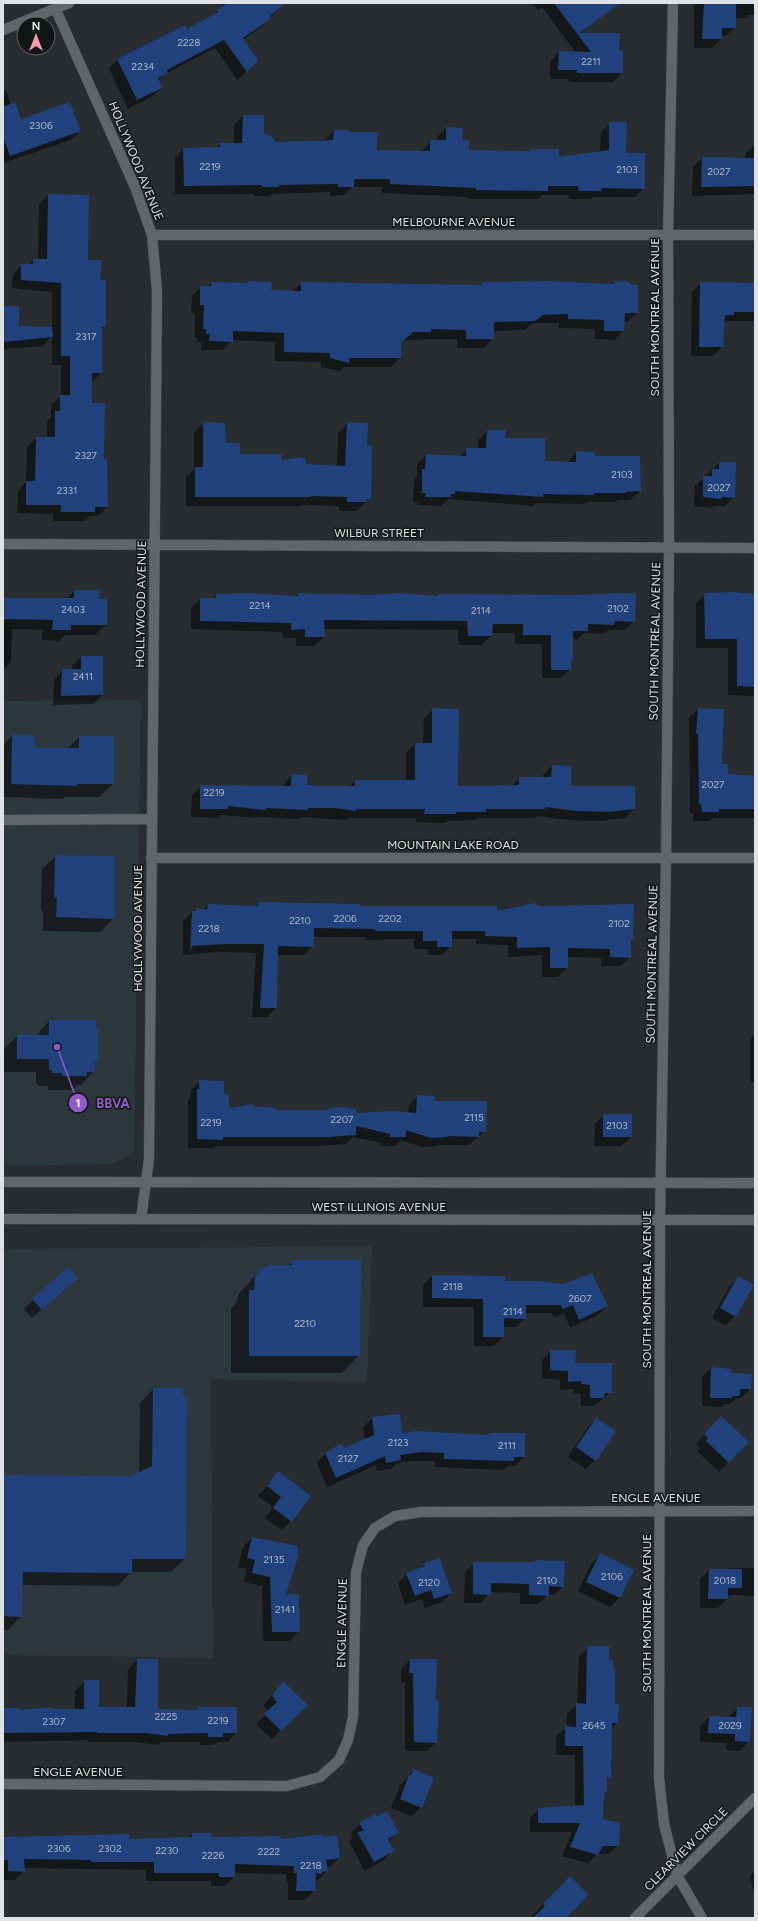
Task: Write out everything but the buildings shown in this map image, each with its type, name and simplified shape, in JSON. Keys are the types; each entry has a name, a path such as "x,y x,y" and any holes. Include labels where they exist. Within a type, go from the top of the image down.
{"street":[{"path":"3,30 56,10 69,3"},
{"name":"SOUTH MONTREAL AVENUE","path":"673,3 668,234 669,548 660,1220 659,1778 664,1824 677,1875 702,1918"},
{"name":"HOLLYWOOD AVENUE","path":"56,10 135,187 152,234 157,291 149,1159 141,1218"},
{"name":"MELBOURNE AVENUE","path":"152,234 755,235"},
{"name":"WILBUR STREET","path":"3,544 755,548"},
{"path":"3,820 152,818"},
{"name":"MOUNTAIN LAKE ROAD","path":"151,858 755,858"},
{"name":"WEST ILLINOIS AVENUE","path":"3,1182 755,1183"},
{"name":"WEST ILLINOIS AVENUE","path":"3,1219 755,1220"},
{"name":"ENGLE AVENUE","path":"3,1784 287,1786 320,1777 339,1760 348,1740 353,1717 356,1572 363,1545 375,1528 395,1516 421,1512 755,1512"},
{"name":"CLEARVIEW CIRCLE","path":"635,1918 755,1798"}],"shaded area":[{"path":"141,700 134,1153 112,1164 3,1166 3,701"},
{"path":"372,1246 367,1383 211,1379 213,1658 3,1655 3,1249"}],"place":[{"name":"BBVA","path":"57,1047"}]}
